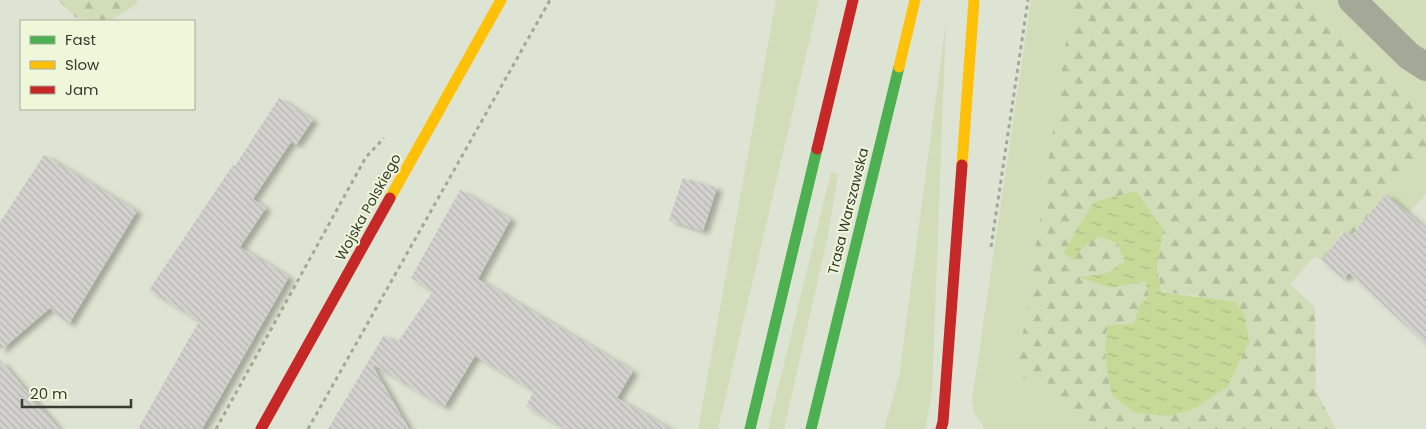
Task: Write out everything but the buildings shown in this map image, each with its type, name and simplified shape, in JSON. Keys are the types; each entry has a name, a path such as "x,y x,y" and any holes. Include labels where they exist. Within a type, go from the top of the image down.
{"main road":[{"name":"Wojska Polskiego","path":"260,429 501,0"},
{"path":"750,429 852,0"},
{"name":"Trasa Warszawska","path":"811,429 914,0"},
{"path":"941,429 974,0"}],"street":[{"path":"1352,0 1409,56 1426,67"}],"path":[{"path":"308,429 550,0"},
{"path":"990,253 1028,0"},
{"path":"216,429 366,157 384,137"}],"green space":[{"path":"58,0 137,0 137,4 112,20 90,20 75,17"},
{"path":"776,0 819,0 718,429 698,429"},
{"path":"1031,0 1072,0 1017,374 1102,429 985,429 974,413 972,400"},
{"path":"1072,0 1307,0 1332,29 1390,82 1426,104 1426,149 1351,236 1344,231 1321,260 1315,256 1290,284 1315,307 1316,391 1336,429 1102,429 1017,374","holes":["1137,192 1163,229 1157,267 1161,292 1200,296 1106,366 1105,338 1108,326 1134,325 1139,306 1149,296 1145,281 1111,288 1082,276 1107,273 1126,262 1118,244 1099,236 1080,249"]},
{"path":"1307,0 1426,0 1426,104 1390,82 1332,29"},
{"path":"946,21 932,393 925,429 884,429 899,377"},
{"path":"1426,149 1426,194 1408,213 1386,194"},
{"path":"831,172 838,174 827,240 784,429 768,429"}],"water":[{"path":"1136,191 1163,229 1157,267 1161,292 1236,302 1245,317 1249,342 1227,387 1194,409 1168,416 1133,412 1112,395 1108,378 1105,342 1108,325 1134,324 1139,306 1149,296 1145,281 1111,288 1080,277 1107,273 1125,262 1118,244 1099,236 1081,249 1074,260 1063,253 1094,202"}],"traffic: fast":[{"path":"811,429 899,67"},
{"path":"750,429 817,149"}],"traffic: slow":[{"path":"390,198 501,0"},
{"path":"899,67 915,0"},
{"path":"962,165 974,0"}],"traffic: jam":[{"path":"817,149 853,0"},
{"path":"941,429 962,165"},
{"path":"261,429 390,198"}]}
